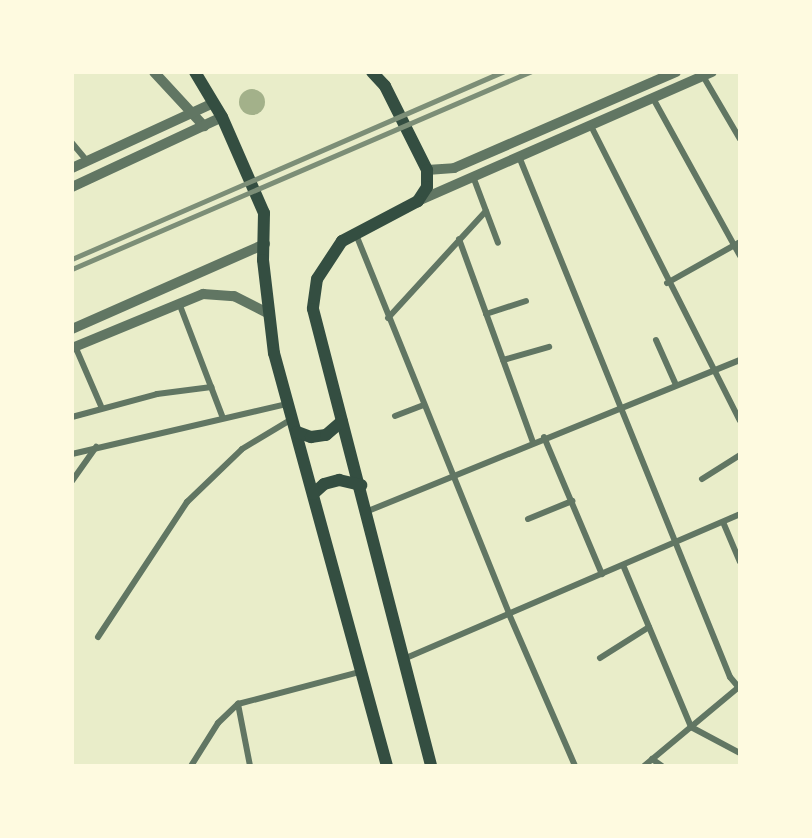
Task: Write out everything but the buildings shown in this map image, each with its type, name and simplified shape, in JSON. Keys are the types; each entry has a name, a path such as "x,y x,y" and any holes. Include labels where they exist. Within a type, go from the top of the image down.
{"main road":[{"path":"195,72 222,117 264,213 268,313 287,404 297,432 364,671 387,766"},
{"path":"372,72 385,86 426,170 427,186 418,201 354,232 332,252 314,294 315,324 368,511 431,766"},
{"path":"297,432 311,437 326,435 342,421"},
{"path":"313,494 331,481 347,480 361,485"}],"street":[{"path":"154,72 204,126"},
{"path":"426,170 454,168 676,72"},
{"path":"418,201 592,128 708,74 740,139"},
{"path":"654,100 737,244 740,256"},
{"path":"72,168 213,103"},
{"path":"72,187 222,117"},
{"path":"592,128 667,283 740,421"},
{"path":"72,142 87,161"},
{"path":"520,159 623,407 676,542 739,688 644,766"},
{"path":"474,179 498,243"},
{"path":"388,318 486,211"},
{"path":"354,232 508,614 575,766"},
{"path":"459,239 533,441"},
{"path":"72,329 265,244"},
{"path":"667,283 737,244"},
{"path":"101,406 74,347 203,294 222,294 247,300 268,313"},
{"path":"486,314 526,301"},
{"path":"179,303 223,418"},
{"path":"656,340 676,385"},
{"path":"503,360 549,347"},
{"path":"368,511 533,441 740,360"},
{"path":"72,417 101,406 212,387"},
{"path":"72,454 96,446 287,404"},
{"path":"395,416 423,405"},
{"path":"98,637 187,502 242,449 292,419"},
{"path":"544,437 602,574"},
{"path":"72,481 96,446"},
{"path":"702,479 740,454"},
{"path":"528,519 572,501"},
{"path":"406,658 740,514"},
{"path":"723,522 740,562"},
{"path":"623,565 691,727 740,753"},
{"path":"600,658 649,627"},
{"path":"191,766 218,723 238,704 364,671"},
{"path":"238,704 250,766"},
{"path":"242,766 248,757"},
{"path":"652,759 662,766"}],"shaded area":[{"path":"252,89 261,93 265,102 261,111 252,115 243,111 239,102 243,93"}],"railway":[{"path":"72,259 503,72"},
{"path":"72,269 530,72"}]}
